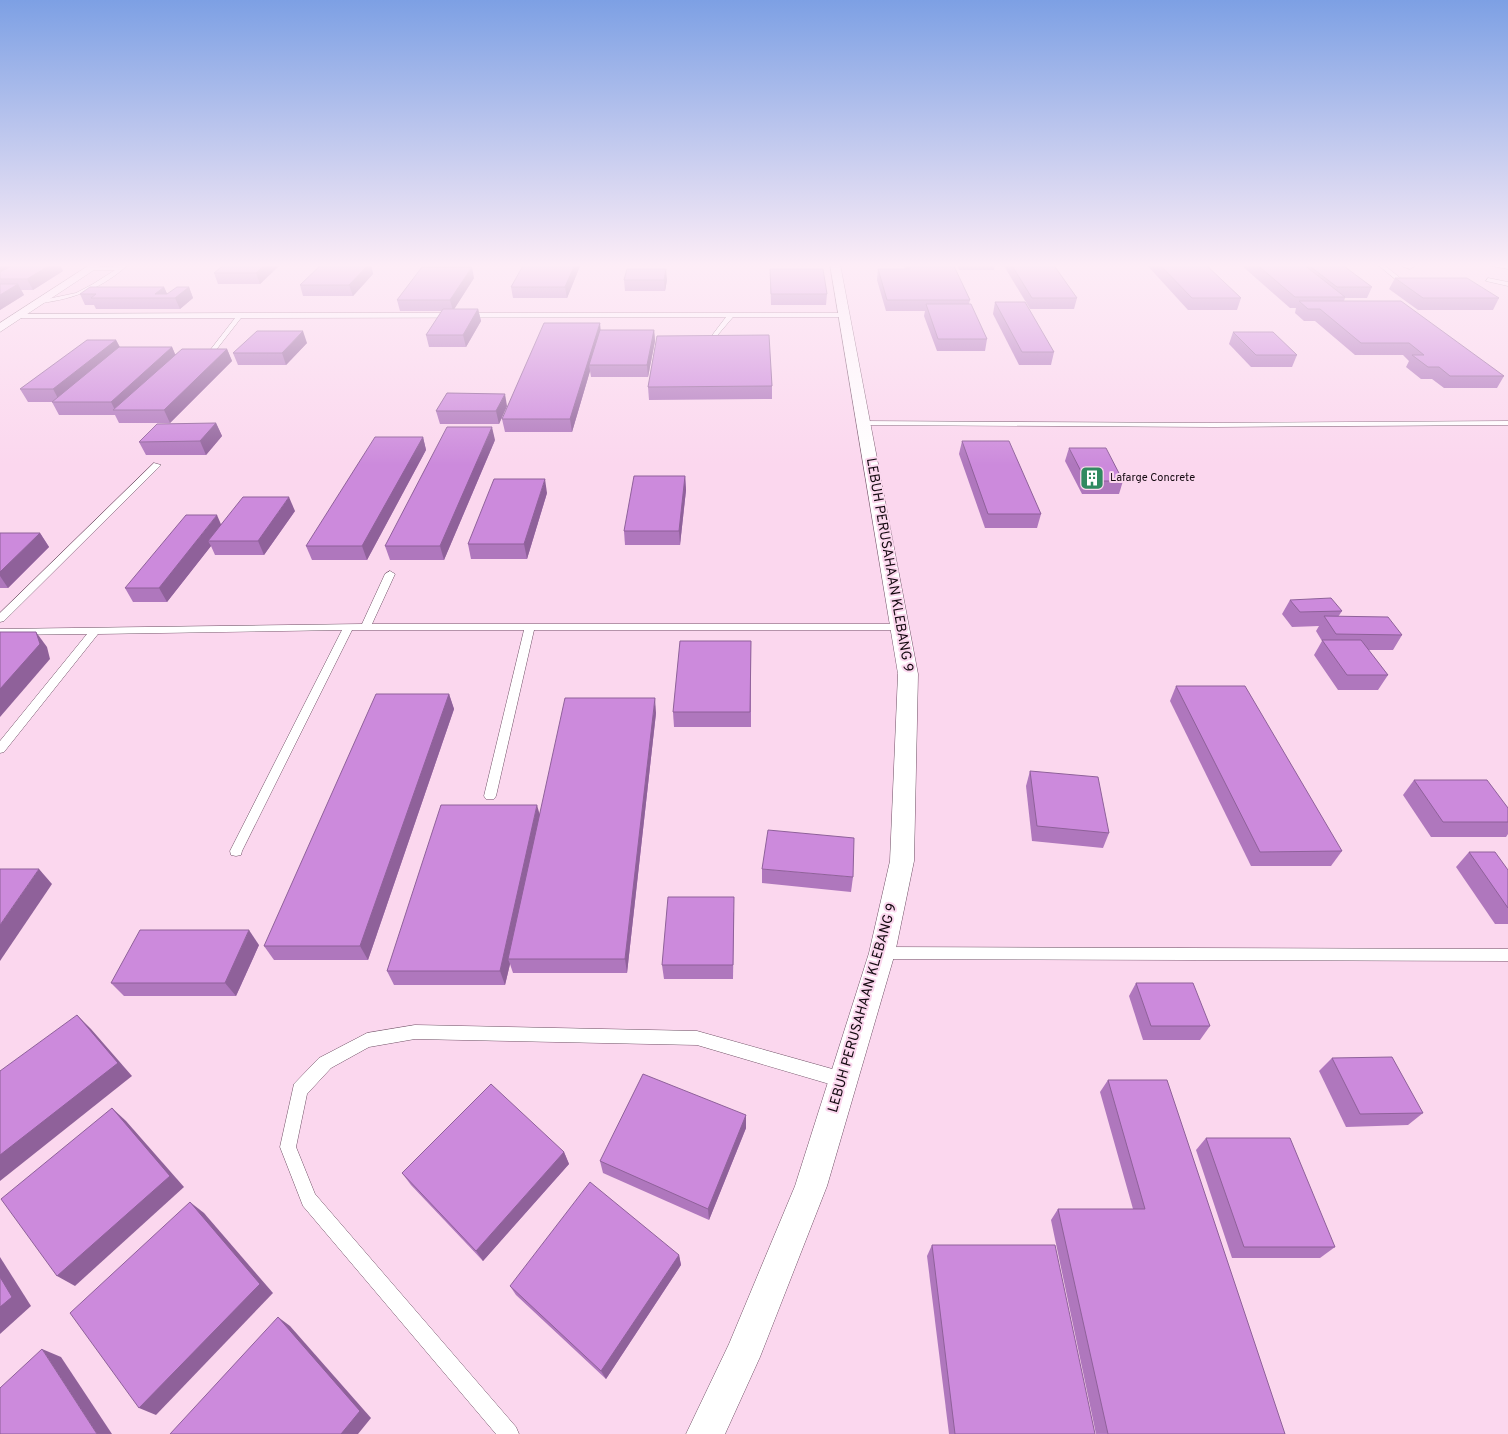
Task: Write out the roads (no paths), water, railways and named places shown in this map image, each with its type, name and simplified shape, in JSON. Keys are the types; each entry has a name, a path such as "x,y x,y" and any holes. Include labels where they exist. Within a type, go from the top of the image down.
{"street":[{"name":"LEBUH PERUSAHAAN KLEBANG 9","path":"705,1434 742,1358 811,1186 882,953 902,861 908,674 847,331"}],"lane":[{"path":"206,358 227,331"},
{"path":"710,342 719,331"},
{"path":"864,423 1223,425 1508,423"},
{"path":"0,619 157,466"},
{"path":"366,627 390,574"},
{"path":"0,632 349,627 900,627"},
{"path":"236,851 349,627"},
{"path":"490,796 530,627"},
{"path":"0,749 94,632"},
{"path":"882,953 1508,955"},
{"path":"509,1434 309,1200 288,1147 300,1090 326,1063 367,1040 415,1032 696,1038 843,1080"}],"place":[{"name":"Lafarge Concrete","path":"1092,478"}]}
